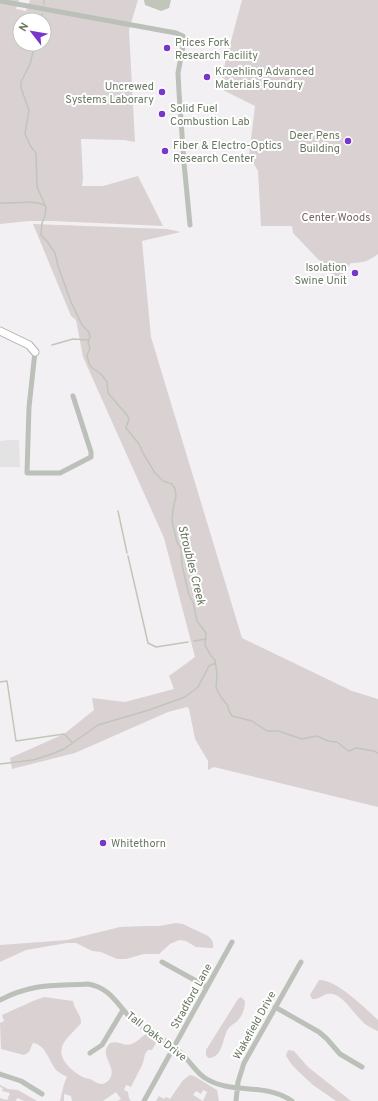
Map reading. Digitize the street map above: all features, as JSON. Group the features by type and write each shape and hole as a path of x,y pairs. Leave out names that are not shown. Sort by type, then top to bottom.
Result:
{"street":[{"path":"0,1 26,3 176,33 183,36 184,41 178,73 183,156 190,225"},
{"path":"0,331 29,345 35,352 29,407 27,473 60,473 91,457 91,451 73,396"},
{"name":"Stradford Lane","path":"144,1101 232,942"},
{"path":"162,962 208,987"},
{"name":"Wakefield Drive","path":"236,1101 237,1087 244,1063 301,962"},
{"name":"Tall Oaks Drive","path":"0,1000 24,989 38,986 95,985 105,990 135,1022 174,1047 205,1078 221,1085 271,1091 292,1101"},
{"path":"275,1007 319,1032 340,1054 362,1067"},
{"path":"90,1053 102,1045 123,1010"},
{"path":"0,1074 21,1082 42,1094"}],"shaded area":[{"path":"144,0 171,0 169,8 161,11 145,5"},
{"path":"19,440 20,467 0,467 0,441"}],"green space":[{"path":"0,0 19,0 16,9 26,11 30,0 138,0 129,30 135,142 124,140 81,139 82,186 103,186 138,176 163,226 29,221 0,224"},
{"name":"Center Woods","path":"242,0 378,0 378,254 366,261 351,263 338,280 293,233 292,226 261,226 258,171 249,156 255,106 221,89 223,71"},
{"path":"33,224 167,229 181,232 142,241 151,337 242,638 352,691 378,699 378,807 214,767 208,770 208,761 195,739 189,709 187,707 168,712 75,753 12,769 10,758 64,734 94,710 92,698 125,702 174,689 169,676 195,657 164,538 83,357 76,320 71,316"},
{"path":"176,923 183,924 211,938 213,948 196,947 186,941 179,940 170,944 159,954 144,954 126,959 117,959 101,952 92,951 76,943 67,943 26,950 0,962 0,945 67,940 120,927 159,926"},
{"path":"319,980 334,984 358,1002 378,1020 378,1031 365,1024 344,1001 336,995 327,994 312,999 310,995"},
{"path":"44,997 73,1001 81,1023 63,1044 61,1051 62,1056 74,1071 82,1077 99,1084 104,1084 109,1080 111,1075 112,1070 106,1052 110,1043 117,1042 129,1045 136,1042 146,1034 152,1037 156,1043 152,1050 148,1050 145,1054 143,1063 131,1087 126,1085 124,1090 128,1092 131,1101 117,1101 121,1099 116,1092 103,1101 72,1101 71,1096 64,1094 64,1101 60,1101 67,1077 56,1070 47,1054 41,1047 33,1043 29,1052 24,1055 1,1049 0,1023 4,1021 2,1015"},
{"path":"241,997 245,1001 244,1010 241,1016 228,1029 217,1055 208,1058 206,1055 206,1050 238,999"},
{"path":"289,1050 294,1051 308,1067 351,1101 336,1101 313,1085 292,1065 286,1056"},
{"path":"190,1075 217,1090 219,1101 203,1101 156,1101 159,1096 164,1099 166,1097 170,1099 183,1080","holes":["203,1090 207,1092 203,1101 193,1095 196,1091 201,1094"]},
{"path":"0,1085 8,1089 18,1090 37,1101 24,1101 17,1098 16,1101 0,1101 0,1098 7,1100 10,1093 2,1091 3,1088 0,1087"}],"waterway":[{"name":"Stroubles Creek","path":"33,52 30,64 21,82 21,88 29,110 25,134 31,147 36,153 37,187 46,207 41,235 55,253 71,302 82,325 89,332 90,337 88,343 90,348 87,356 91,367 101,374 107,382 108,393 127,415 129,419 126,428 139,444 155,473 163,481 172,484 175,489 176,496 172,521 177,542 181,548 182,565 197,621 206,633 205,645 215,660 217,674 216,688 228,706 232,716 252,721 267,731 278,731 302,739 317,736 328,741 337,742 349,751 356,748 378,753"},
{"path":"0,203 30,202 45,206"},
{"path":"52,345 73,339 89,340"},
{"path":"118,511 127,553"},
{"path":"128,556 148,643 156,647 188,642"},
{"path":"194,641 206,639"},
{"path":"0,764 33,760 49,755 64,749 98,725 149,710 185,697 198,687 209,666 215,663"},
{"path":"0,682 7,681 16,741 64,734 72,742"}],"place":[{"name":"Prices Fork Research Facility","path":"167,48"},
{"name":"Kroehling Advanced Materials Foundry","path":"207,77"},
{"name":"Uncrewed Systems Laborary","path":"162,92"},
{"name":"Solid Fuel Combustion Lab","path":"162,114"},
{"name":"Deer Pens Building","path":"348,141"},
{"name":"Fiber & Electro-Optics Research Center","path":"165,151"},
{"name":"Isolation Swine Unit","path":"355,273"},
{"name":"Whitethorn","path":"103,843"}]}
